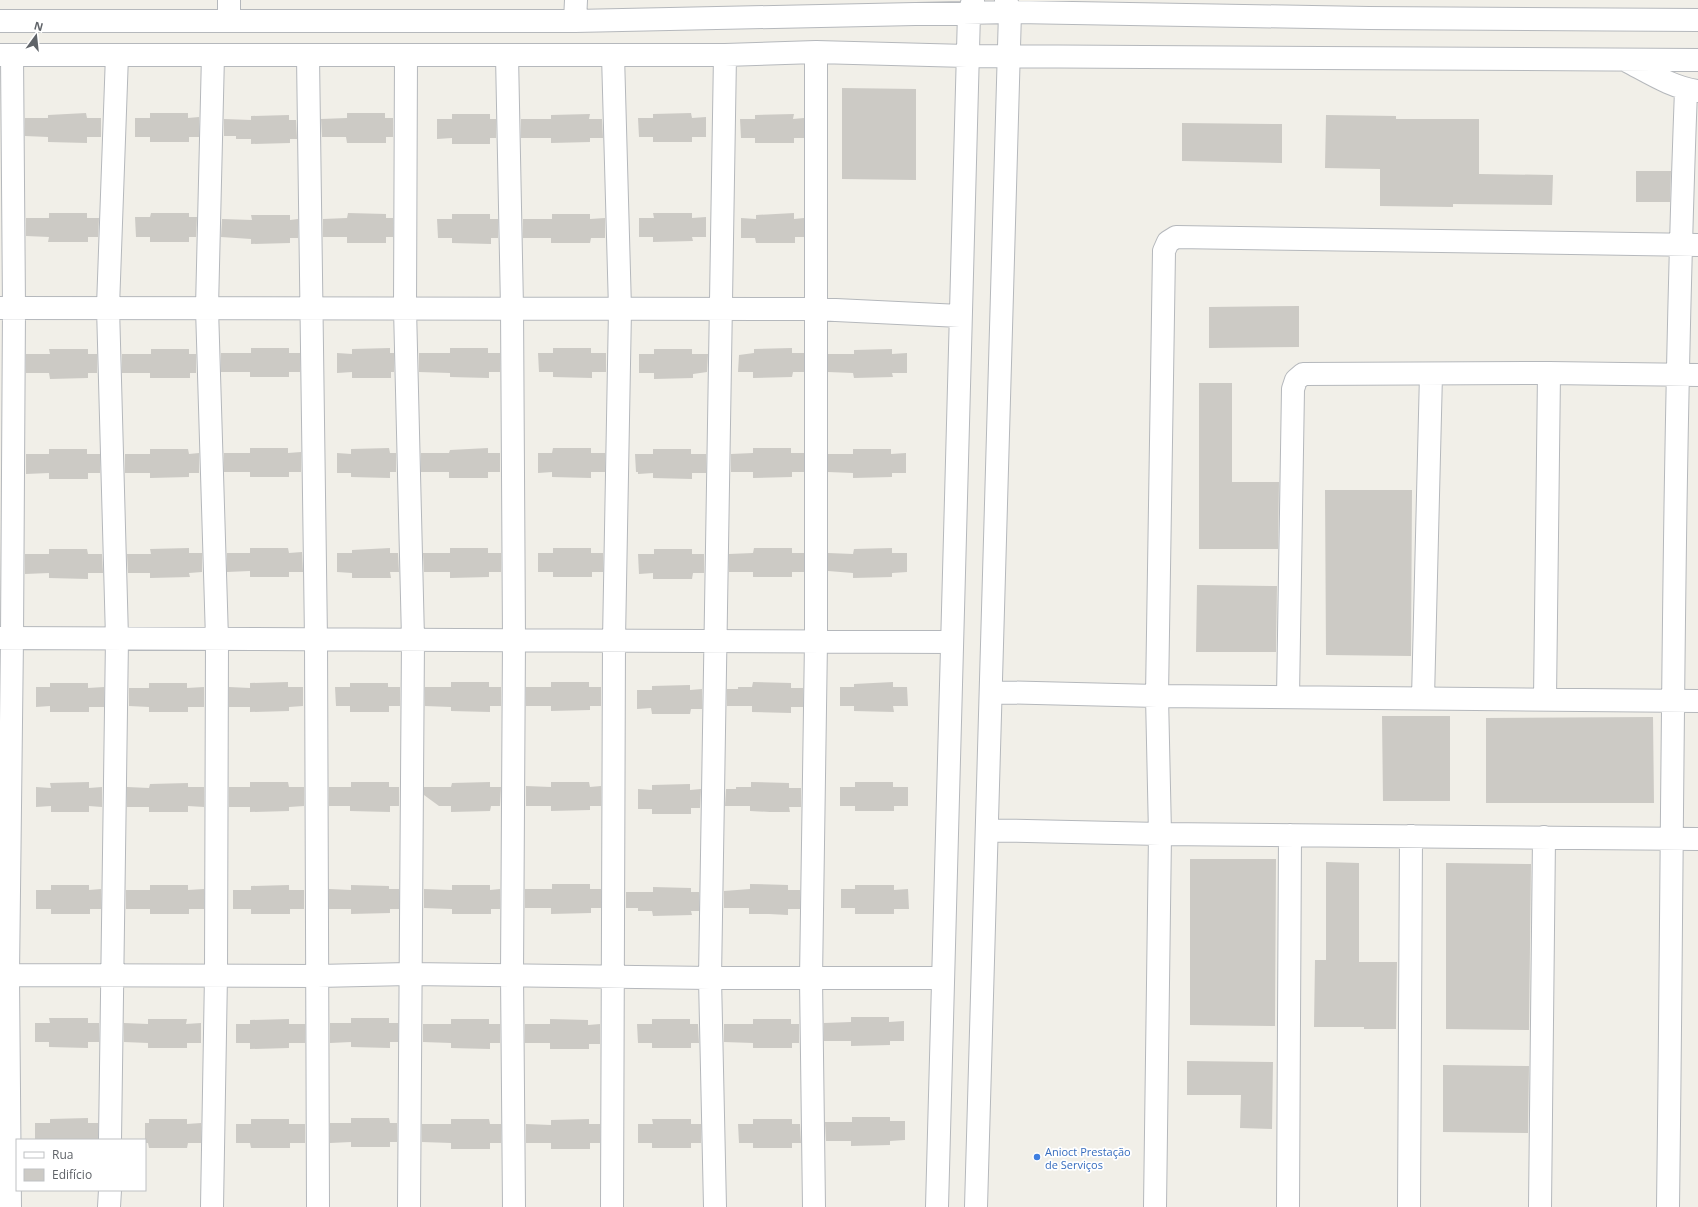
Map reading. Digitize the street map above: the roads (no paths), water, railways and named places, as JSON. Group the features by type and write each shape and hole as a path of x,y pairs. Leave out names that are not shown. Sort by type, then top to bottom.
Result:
{"street":[{"path":"229,0 229,21"},
{"path":"576,0 576,21"},
{"path":"0,21 576,21 971,6 1369,9 1698,20"},
{"path":"937,1207 967,56 971,6"},
{"path":"976,1207 1009,55 1008,6"},
{"path":"814,1207 811,979 816,641 816,52"},
{"path":"10,1207 4,975 7,308 6,55 725,55 816,52 967,56 1009,55 1698,60"},
{"path":"612,1207 614,640 620,309 613,54"},
{"path":"110,1139 117,638 108,308 117,55"},
{"path":"406,55 405,308 413,639 409,1207"},
{"path":"507,55 512,308 514,639 512,974 514,1207"},
{"path":"715,1207 710,978 725,55"},
{"path":"212,1207 216,975 217,639 207,308 213,56"},
{"path":"308,56 316,640 318,1207"},
{"path":"1624,60 1667,82 1692,90 1688,375 1672,701 1673,838 1668,1207"},
{"path":"1155,1207 1160,834 1158,696 1164,251 1168,242 1176,237 1689,245"},
{"path":"7,308 815,309 960,316"},
{"path":"1288,697 1293,389 1296,380 1303,374 1549,373 1688,375"},
{"path":"1545,699 1549,373"},
{"path":"1423,698 1431,374"},
{"path":"6,638 952,642"},
{"path":"991,692 1158,696 1698,701"},
{"path":"987,830 1160,834 1698,839"},
{"path":"1288,1207 1290,835"},
{"path":"1409,1207 1411,836"},
{"path":"1540,1207 1544,837"},
{"path":"4,975 112,974 318,976 512,974 612,977 811,979 943,978"},
{"path":"109,1207 110,1191"}],"place":[{"name":"Anioct Prestação de Serviços","path":"1037,1157"}]}
